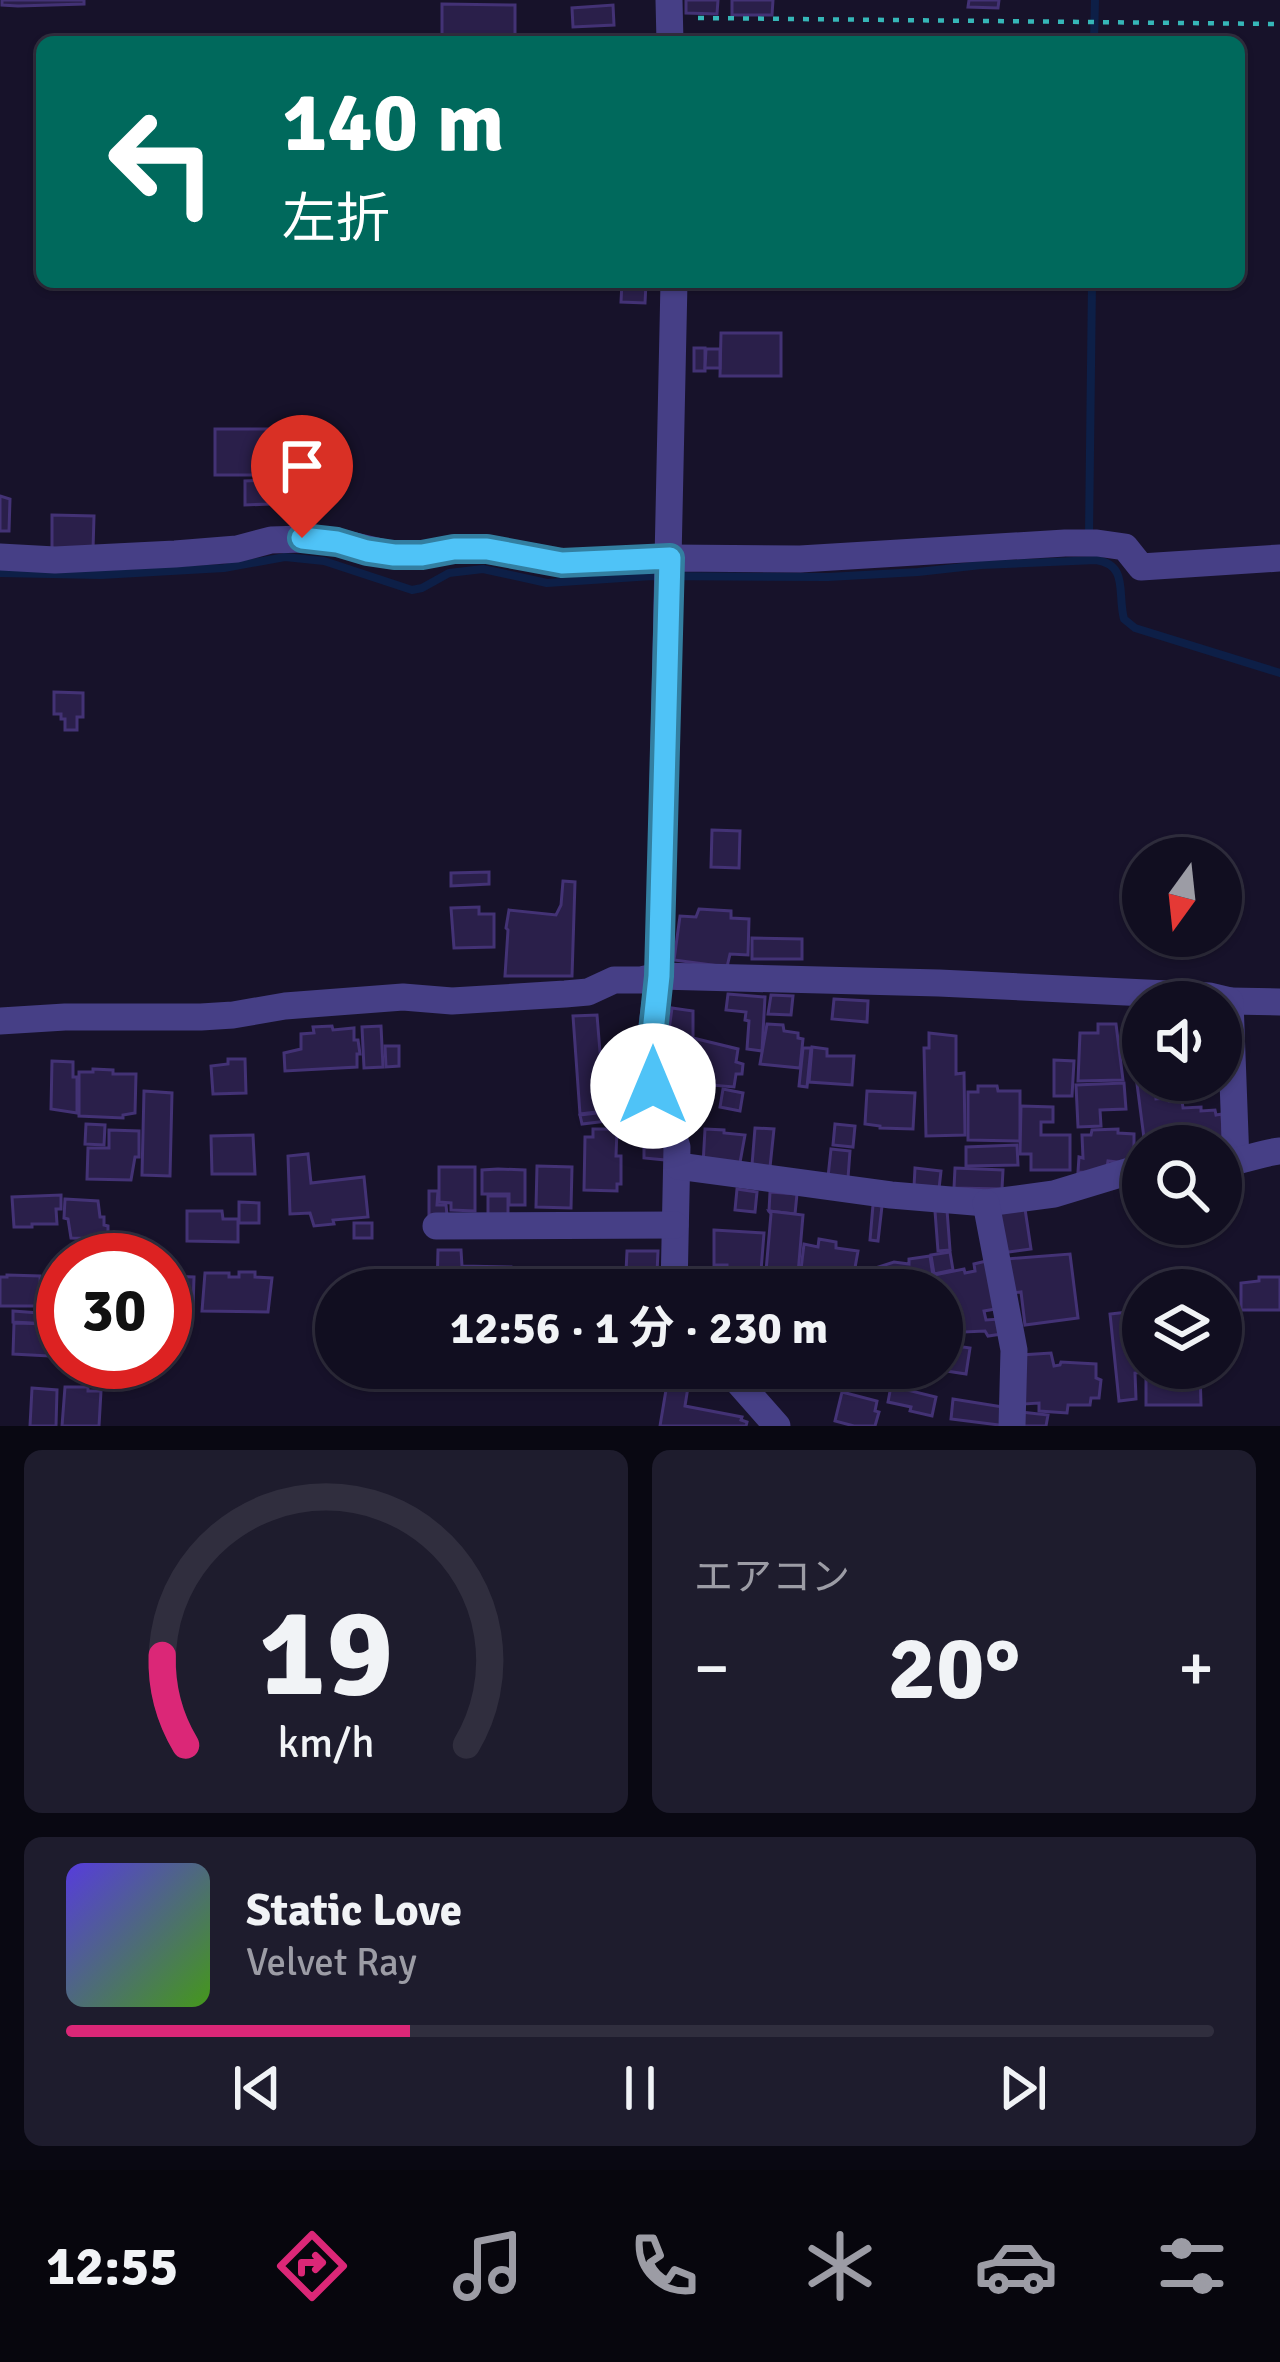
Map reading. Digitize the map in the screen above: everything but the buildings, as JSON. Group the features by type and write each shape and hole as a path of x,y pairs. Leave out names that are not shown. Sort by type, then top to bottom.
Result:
{"street":[{"path":"674,288 659,976 650,1060 653,1086 677,1147 674,1269"},
{"path":"0,557 55,560 175,554 302,538 394,555 487,549 562,563 800,559 1097,543 1125,548 1141,567 1280,558"},
{"path":"0,1021 233,1016 285,1006 403,997 452,1001 565,994 588,992 614,980 659,976 1122,992"},
{"path":"1242,1001 1280,1002"},
{"path":"1242,1158 1280,1151"},
{"path":"678,1166 986,1203 1054,1194 1122,1173"},
{"path":"986,1203 1014,1350 1012,1426"},
{"path":"436,1226 675,1225"},
{"path":"744,1389 776,1426"}],"path":[{"path":"670,20 1280,24"}],"waterway":[{"path":"1094,36 1095,0"},
{"path":"1089,535 1092,288"},
{"path":"0,573 101,575 224,568 285,557 324,561 412,590 449,573 483,569 547,583 652,576 828,577 1096,560 1118,574 1124,619 1135,628 1280,673"}],"route":[{"path":"302,538 394,555 487,549 562,563 670,558 659,976 650,1060 653,1086"}]}
